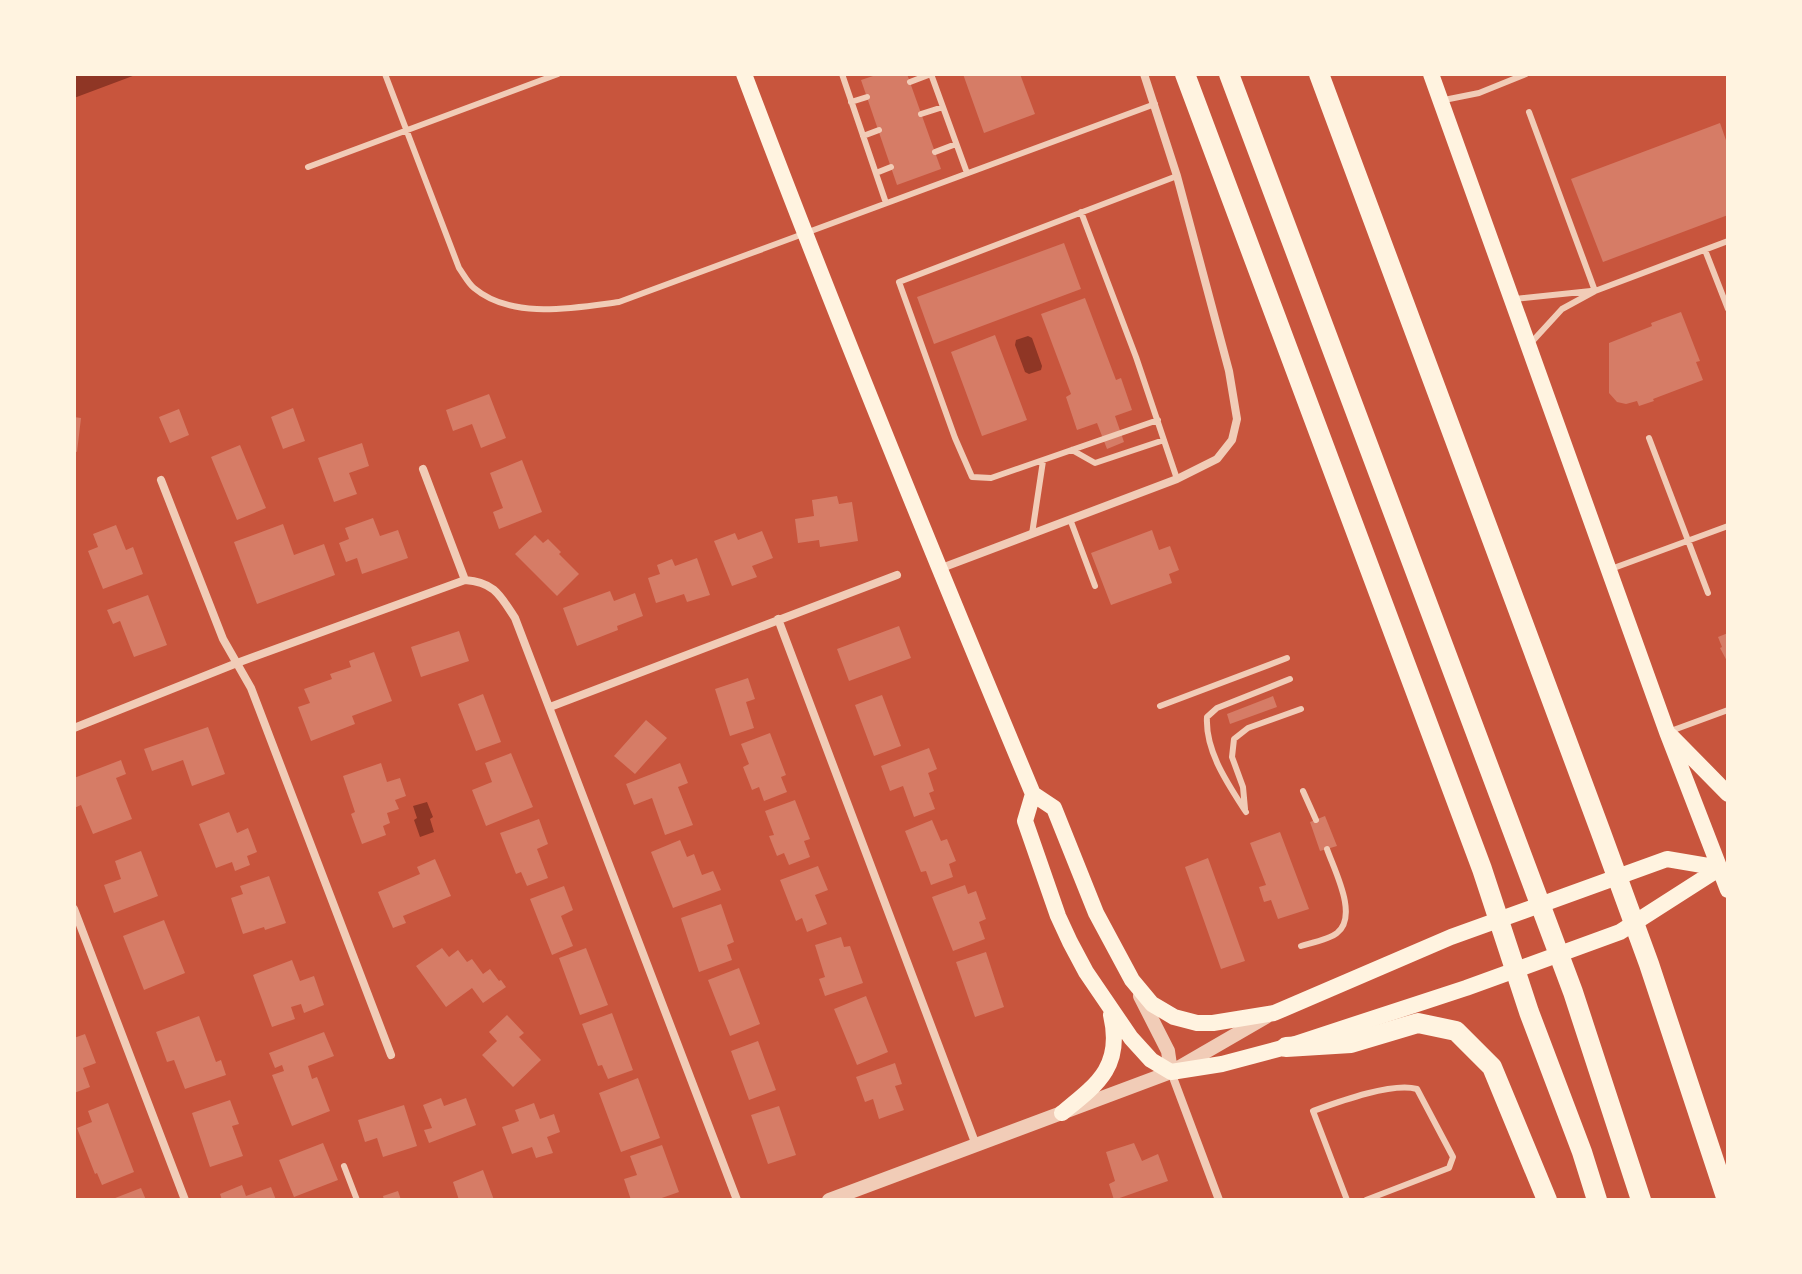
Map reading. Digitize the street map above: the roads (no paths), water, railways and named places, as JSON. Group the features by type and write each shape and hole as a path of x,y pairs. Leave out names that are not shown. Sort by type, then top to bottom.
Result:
{"highway":[{"path":"1185,74 1482,869 1529,1012 1597,1200"},
{"path":"1229,74 1573,992 1641,1200"},
{"path":"1319,74 1649,964 1727,1200"},
{"path":"1286,1047 1351,1043 1418,1023 1456,1031 1492,1067 1547,1200"}],"main road":[{"path":"744,74 804,234 1033,794 1054,808 1096,913 1132,980 1152,1004 1183,1021 1213,1023 1274,1013 1451,937 1667,859 1724,866"},
{"path":"1431,74 1667,732 1724,866 1728,890"},
{"path":"1667,732 1728,794"},
{"path":"1033,794 1025,821 1054,904 1077,957 1140,1049 1171,1072 1222,1064 1286,1047 1466,988 1620,932 1724,866"},
{"path":"1062,1113 1093,1087 1110,1066 1115,1042 1109,1006"}],"street":[{"path":"939,569 1177,479 1217,459 1232,440 1237,419 1229,371 1177,176 1144,74"},
{"path":"423,469 465,580"},
{"path":"161,480 223,639 251,688 391,1055"},
{"path":"550,707 897,575"},
{"path":"74,728 237,663 465,580 480,581 493,587 515,618 737,1200"},
{"path":"778,619 976,1145"},
{"path":"74,909 185,1200"},
{"path":"1132,980 1163,1039 1171,1072 1219,1200"},
{"path":"829,1200 868,1193 976,1145 1171,1072 1274,1013"}],"lane":[{"path":"385,74 459,268 471,286 491,300 520,308 585,307 619,302 1155,104"},
{"path":"308,167 558,74"},
{"path":"842,74 886,203"},
{"path":"910,82 931,74 967,173"},
{"path":"1441,101 1479,93 1526,74"},
{"path":"851,102 867,97"},
{"path":"921,114 943,107"},
{"path":"1529,112 1595,291"},
{"path":"863,136 879,130"},
{"path":"935,152 956,144"},
{"path":"876,173 891,167"},
{"path":"1158,420 991,478 972,477 899,282 1177,176"},
{"path":"1081,212 1136,357 1177,479"},
{"path":"1529,346 1562,309 1595,291 1728,241"},
{"path":"1705,250 1728,309"},
{"path":"1512,299 1595,291"},
{"path":"1649,438 1708,593"},
{"path":"1072,450 1095,463 1164,440"},
{"path":"1032,534 1043,461"},
{"path":"1070,519 1095,586"},
{"path":"1609,570 1728,526"},
{"path":"1160,706 1287,658"},
{"path":"1290,679 1217,708 1207,717 1206,731 1223,775 1246,812 1243,787 1232,757 1234,739 1248,728 1301,709"},
{"path":"1667,732 1727,712"},
{"path":"1303,791 1316,820"},
{"path":"1301,946 1337,933 1345,922 1347,906 1327,849"},
{"path":"1347,1200 1313,1111 1353,1097 1408,1086 1417,1089 1453,1157 1452,1163 1449,1168 1366,1200"},
{"path":"344,1166 357,1200"}]}
